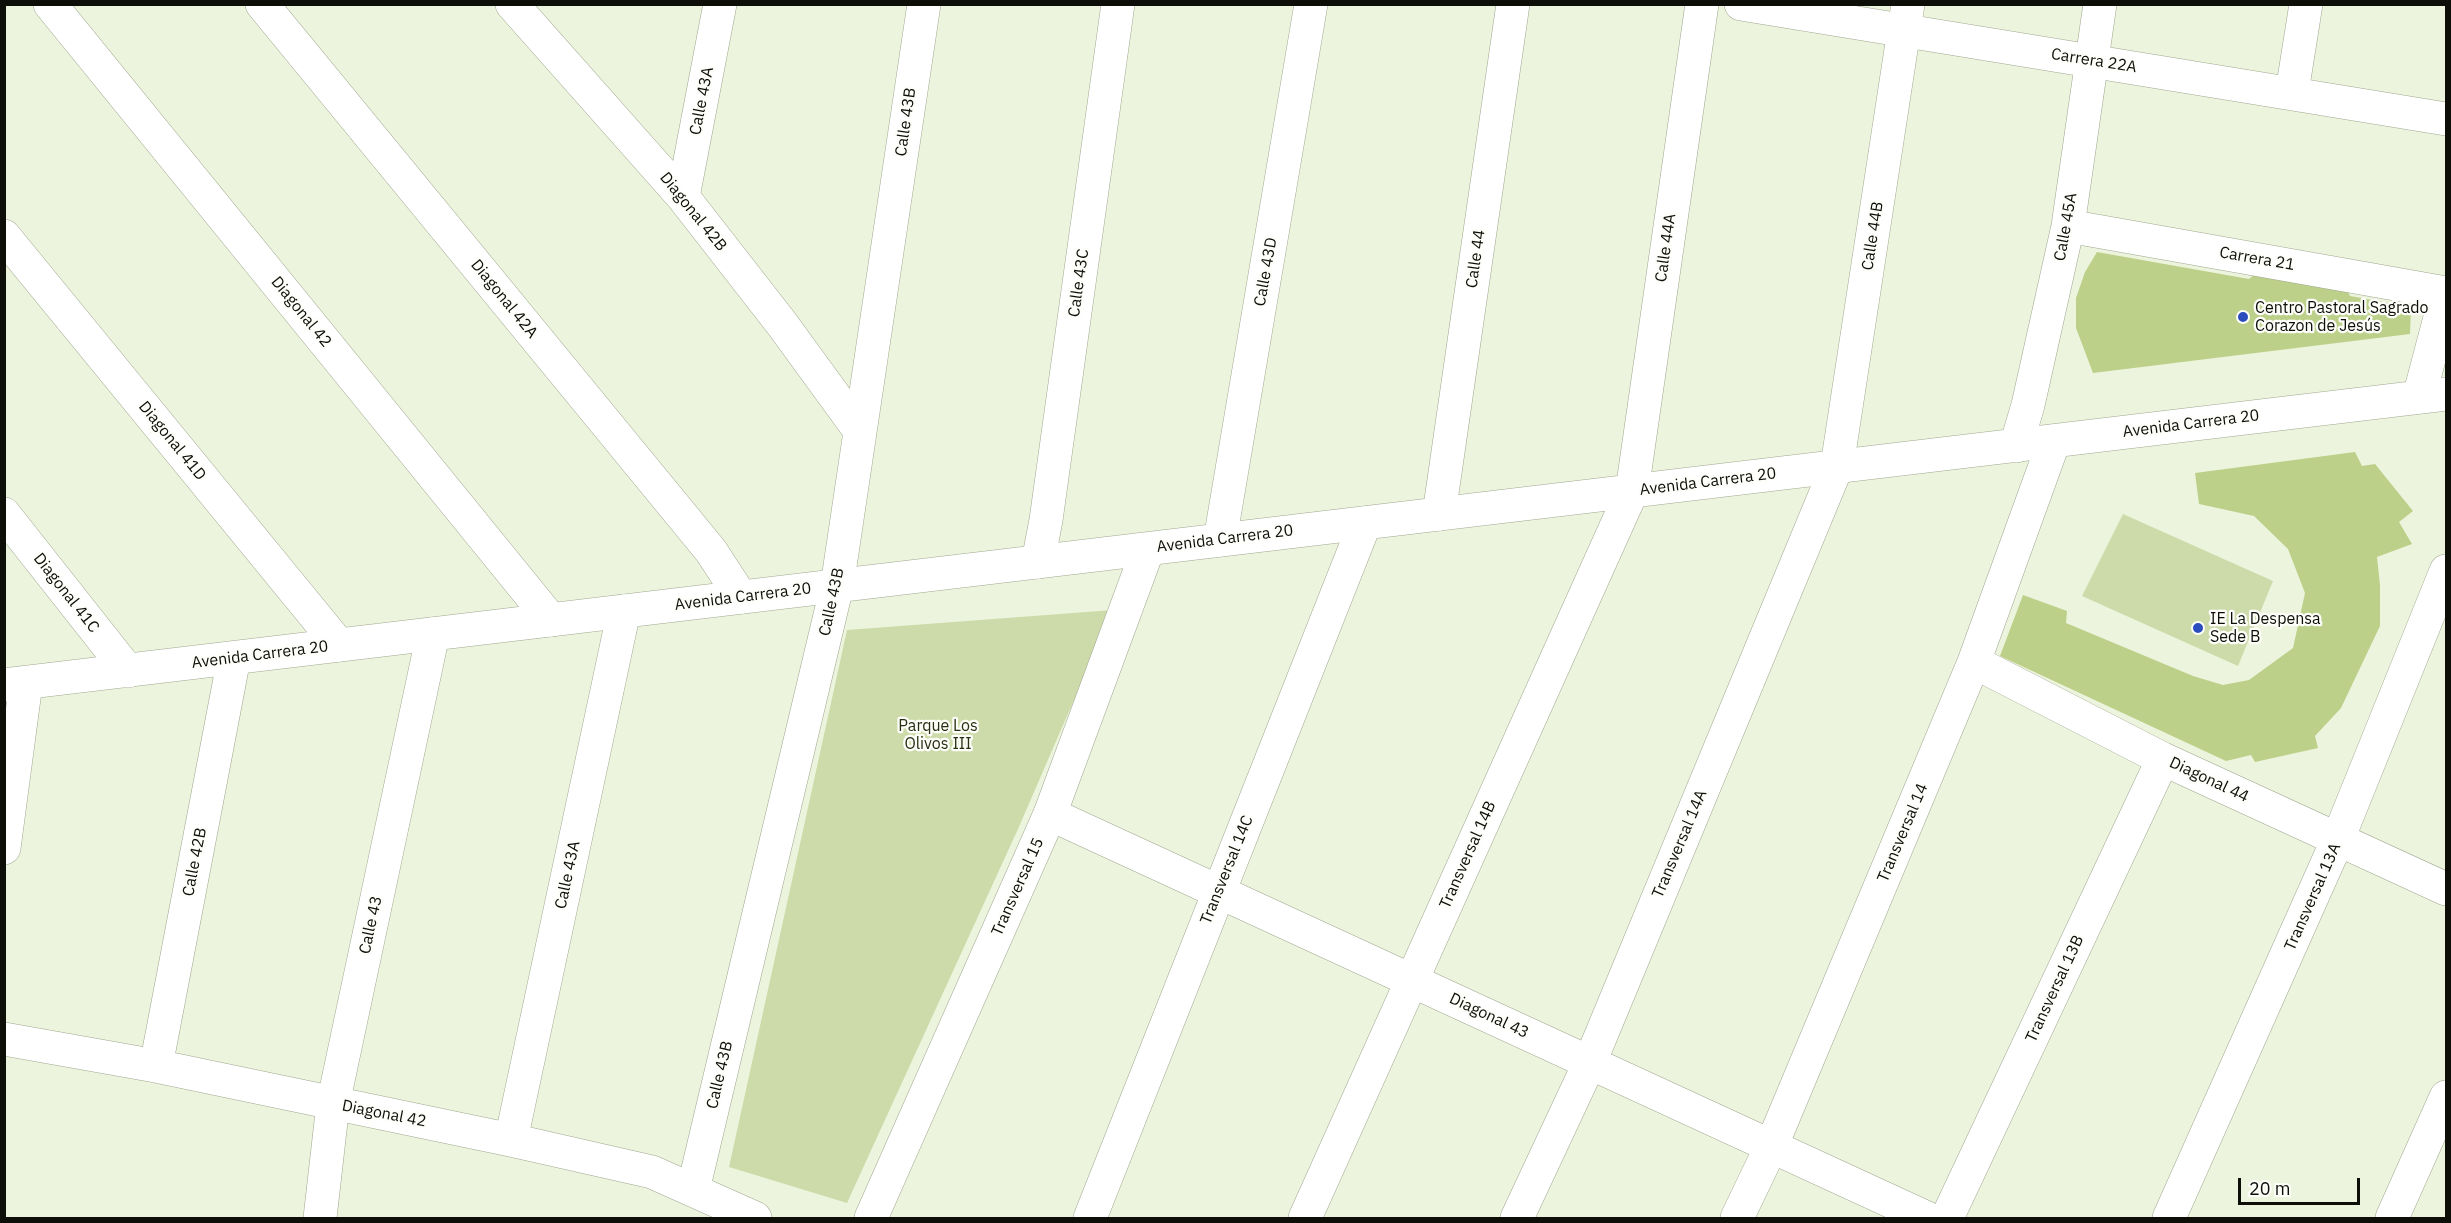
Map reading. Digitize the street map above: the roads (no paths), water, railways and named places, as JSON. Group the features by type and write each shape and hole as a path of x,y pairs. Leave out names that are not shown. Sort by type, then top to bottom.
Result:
{"street":[{"name":"Diagonal 42","path":"50,4 551,620"},
{"name":"Diagonal 42A","path":"262,4 711,551 741,597"},
{"name":"Calle 43A","path":"683,197 720,4"},
{"name":"Calle 43B","path":"693,1190 837,586 924,4"},
{"name":"Calle 43C","path":"1038,562 1046,520 1118,4"},
{"name":"Calle 43D","path":"1220,540 1311,4"},
{"name":"Calle 44","path":"1439,514 1513,4"},
{"name":"Calle 44A","path":"1632,491 1702,4"},
{"name":"Carrera 22A","path":"1741,4 1906,17 2092,61 2446,119"},
{"name":"Calle 45A","path":"2016,446 2028,405 2068,225 2100,4"},
{"path":"2292,92 2306,4"},
{"name":"Diagonal 42B","path":"518,8 683,197 782,324 860,431"},
{"name":"Calle 44B","path":"1837,466 1906,17"},
{"name":"Carrera 21","path":"2068,225 2446,294"},
{"name":"Diagonal 41D","path":"4,236 339,645"},
{"path":"2433,395 2446,294"},
{"name":"Avenida Carrera 20","path":"15,684 2433,395"},
{"name":"Transversal 14","path":"1737,1218 1771,1147 1974,662 2054,441"},
{"name":"Transversal 14A","path":"1517,1218 1590,1062 1837,466"},
{"name":"Transversal 14B","path":"1305,1218 1632,491"},
{"name":"Diagonal 41C","path":"4,514 128,671"},
{"name":"Transversal 14C","path":"1090,1218 1365,523"},
{"name":"Transversal 15","path":"871,1218 1050,814 1148,549"},
{"name":"Transversal 13A","path":"2169,1218 2338,839 2446,571"},
{"name":"Calle 43A","path":"511,1140 624,611"},
{"name":"Calle 43","path":"320,1218 333,1104 433,634"},
{"name":"Calle 42B","path":"156,1066 234,658"},
{"name":"Diagonal 44","path":"1974,662 2163,759 2446,889"},
{"path":"4,848 15,684"},
{"name":"Transversal 13B","path":"1947,1218 2163,759"},
{"name":"Diagonal 43","path":"1050,814 1927,1218"},
{"name":"Diagonal 42","path":"4,1040 156,1066 511,1140 652,1172 755,1218"},
{"path":"2392,1218 2446,1098"}],"place":[{"name":"Centro Pastoral Sagrado Corazon de Jesús","path":"2243,317"},
{"name":"IE La Despensa Sede B","path":"2198,628"}],"park label":[{"name":"Parque Los Olivos III","path":"938,735"}]}
